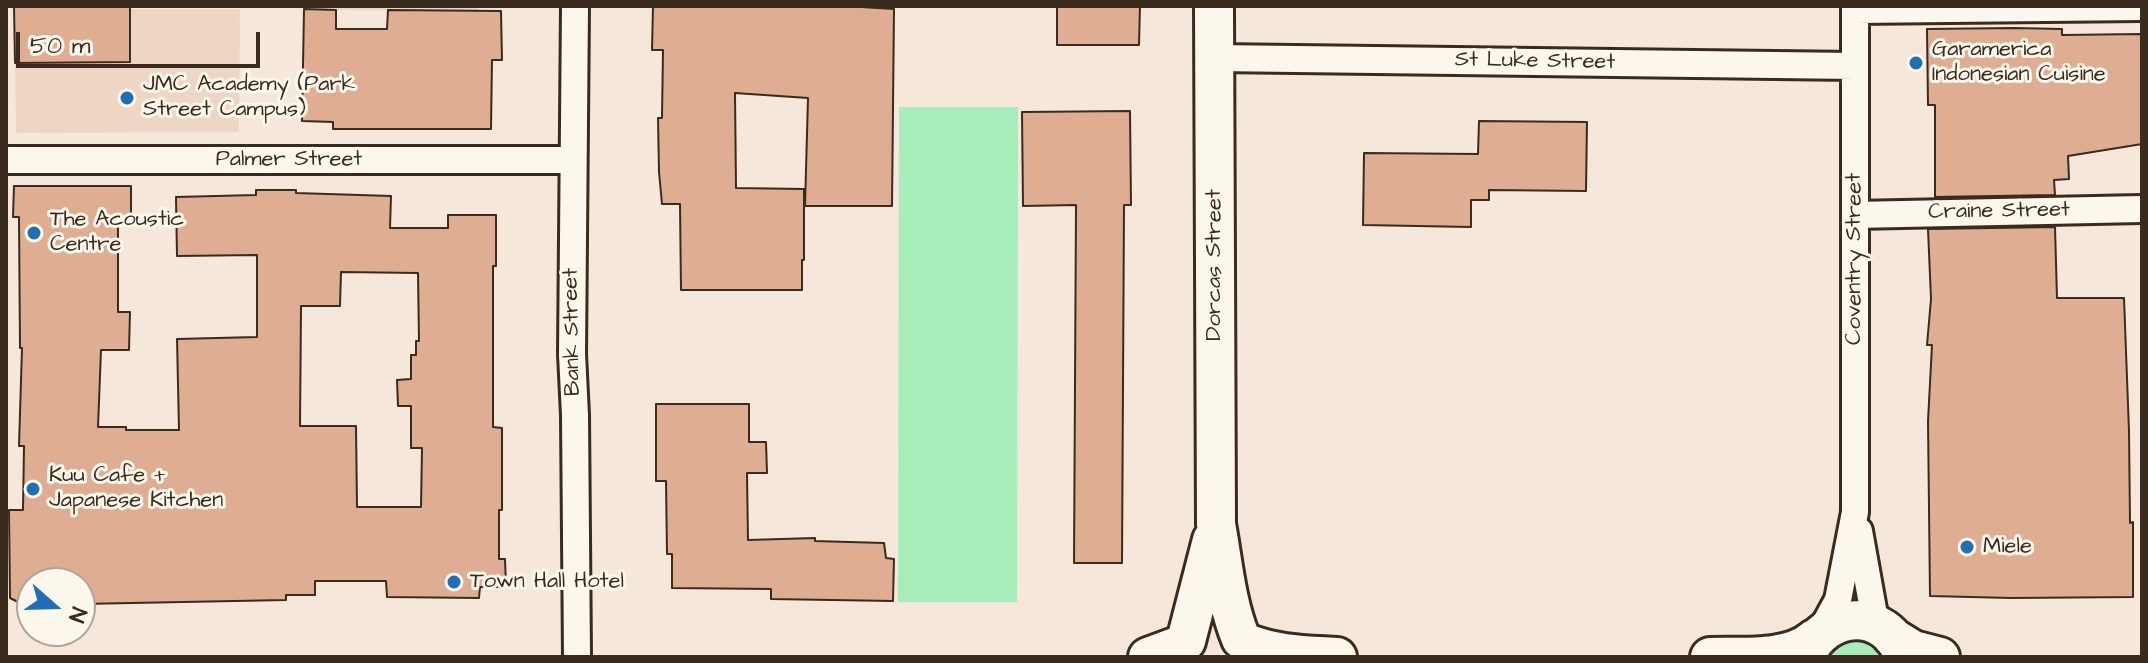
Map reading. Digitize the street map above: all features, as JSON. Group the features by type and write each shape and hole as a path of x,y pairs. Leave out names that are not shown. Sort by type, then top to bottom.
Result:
{"street":[{"name":"Bank Street","path":"575,6 572,354 577,657"},
{"name":"Dorcas Street","path":"1214,6 1216,524 1234,622 1248,646"},
{"path":"1855,8 2142,7"},
{"name":"Coventry Street","path":"1855,8 1855,512 1874,615 1894,641"},
{"name":"St Luke Street","path":"1215,58 1855,66"},
{"name":"Palmer Street","path":"6,160 573,160"},
{"name":"Craine Street","path":"1855,215 2142,209"},
{"name":"Coventry Street","path":"1813,643 1840,593 1855,512"},
{"name":"Dorcas Street","path":"1173,650 1194,616 1216,524"},
{"path":"1710,657 1779,654 1813,643 1835,624 1852,620 1869,622 1894,641 1940,657"},
{"path":"1173,650 1203,632 1213,630 1233,634 1248,646 1264,650 1337,657"}],"shaded area":[{"path":"303,6 478,6 478,11 303,10"},
{"name":"JMC Academy (Park Street Campus)","path":"130,9 240,9 239,132 16,133 15,63 130,62"}],"green space":[{"path":"899,107 1018,107 1017,602 898,602"},
{"path":"1858,640 1872,646 1882,657 1827,657 1840,644"}],"building":[{"path":"14,6 130,6 130,62 15,63"},
{"path":"653,6 894,9 892,206 805,206 808,98 735,93 736,188 804,189 802,290 681,290 680,204 662,204 658,118 662,118 663,50 652,50"},
{"path":"1057,6 1140,6 1139,45 1057,45"},
{"path":"304,9 336,10 336,29 387,29 388,10 501,11 502,60 492,60 491,129 333,129 333,122 302,121"},
{"path":"1927,29 2062,29 2062,35 2142,34 2142,144 2068,156 2069,179 2054,180 2055,195 1935,197 1935,105 1928,105"},
{"path":"1130,111 1131,205 1124,205 1122,563 1074,563 1076,205 1023,206 1022,112"},
{"path":"1479,121 1587,122 1586,191 1489,190 1489,200 1471,200 1471,227 1363,225 1364,153 1478,154"},
{"path":"14,186 131,186 131,217 118,217 118,312 130,312 129,350 101,350 98,427 179,430 177,339 257,337 257,255 177,256 176,197 256,195 256,190 391,196 390,228 448,228 448,215 496,215 493,427 502,428 499,559 505,559 506,587 480,587 479,598 387,597 386,581 315,581 315,595 286,595 286,600 96,604 96,567 16,567 16,601 10,598 9,510 23,510 24,446 19,446 22,348 19,217 13,217","holes":["341,272 418,273 419,341 416,341 416,355 411,355 411,379 397,380 398,406 411,406 411,448 422,448 421,507 357,507 356,426 300,426 301,306 340,306"]},
{"path":"2055,227 2057,298 2124,298 2133,597 1930,596 1928,421 1932,345 1927,345 1931,299 1928,229"},
{"path":"656,404 749,404 749,442 766,442 767,473 747,473 748,540 815,538 815,541 884,543 886,558 894,559 893,601 771,599 771,589 672,588 672,554 667,554 666,481 656,481"}],"place":[{"name":"Garamerica Indonesian Cuisine","path":"1916,63"},
{"name":"JMC Academy (Park Street Campus)","path":"127,98"},
{"name":"The Acoustic Centre","path":"34,233"},
{"name":"Kuu Cafe + Japanese Kitchen","path":"33,489"},
{"name":"Miele","path":"1967,547"},
{"name":"Town Hall Hotel","path":"454,582"}]}
